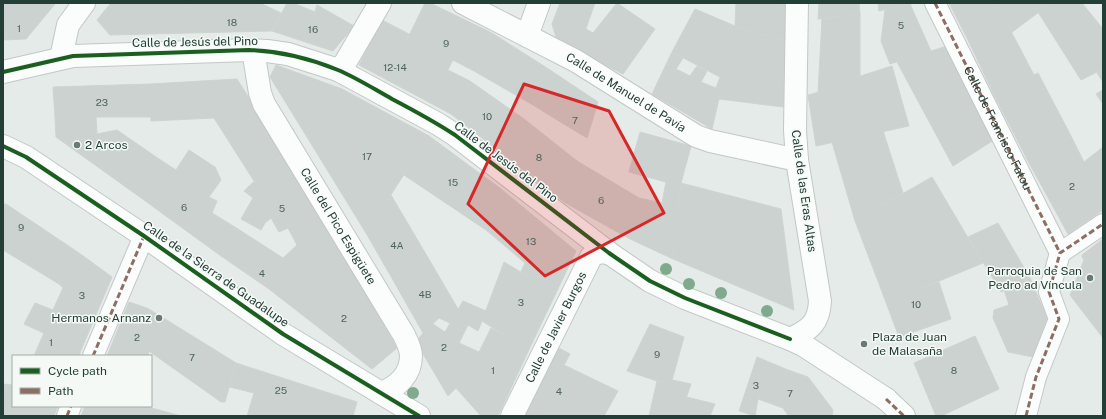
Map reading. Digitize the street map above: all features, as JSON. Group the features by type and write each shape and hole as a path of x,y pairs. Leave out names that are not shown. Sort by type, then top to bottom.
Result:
{"street":[{"path":"61,58 68,25 84,3"},
{"path":"338,70 345,63 380,3"},
{"name":"Calle de Manuel de Pavía","path":"464,3 576,61 696,136 710,141 797,160"},
{"path":"527,36 540,3"},
{"name":"Calle de las Eras Altas","path":"790,339 813,325 820,312 820,301 797,160 795,108 797,3"},
{"name":"Calle de Francisco Fatou","path":"935,3 1060,253"},
{"name":"Calle de Jesús del Pino","path":"3,72 73,56 249,50 288,54 338,70 431,120 455,135 610,253 650,281 678,294 790,339"},
{"name":"Calle del Pico Espigüete","path":"249,50 254,56 260,93 264,104 404,335 408,345 411,356 408,372 401,381 390,390 381,393"},
{"name":"Calle de la Sierra de Guadalupe","path":"3,146 26,157 144,236 283,334 419,416"},
{"path":"1026,416 1036,377 1059,319 1048,292 1060,253 1103,224"},
{"path":"92,355 144,236"},
{"name":"Calle de Javier Burgos","path":"512,416 591,257 596,253 610,253"},
{"path":"790,339 804,345 886,399 904,416"}],"highlighted area":[{"path":"524,84 609,111 664,213 545,276 468,204"}],"building":[{"path":"3,3 55,4 26,39 3,40"},
{"path":"111,3 186,3 187,33 110,35 97,20"},
{"path":"186,3 260,3 281,13 272,31 187,33"},
{"path":"287,3 293,3 315,12 317,5 354,26 333,51 272,31"},
{"path":"425,3 430,3 492,33 474,71 453,60 444,77 401,52"},
{"path":"560,3 595,3 578,51 556,37 552,24"},
{"path":"617,3 655,29 623,74 578,51 586,29 593,33"},
{"path":"736,3 779,3 786,5 785,41 735,26"},
{"path":"819,3 859,3 860,14 818,19"},
{"path":"878,3 916,3 879,11"},
{"path":"949,3 996,3 1005,20 967,38"},
{"path":"996,3 1051,3 1011,33"},
{"path":"1051,3 1082,3 1103,29 1103,69 1081,80 1038,12"},
{"path":"910,4 931,51 890,64 881,41 885,10"},
{"path":"695,9 735,26 785,41 783,107 719,99 721,90 716,88 720,77 672,52"},
{"path":"860,14 860,76 835,84 836,88 818,93 822,19"},
{"path":"382,20 409,34 401,52 444,77 448,70 470,81 451,114 359,65"},
{"path":"1005,20 1034,75 994,95 967,38"},
{"path":"492,33 547,68 528,102 474,71"},
{"path":"947,46 997,138 953,166 897,62"},
{"path":"672,52 683,58 676,69 690,76 697,66 707,71 701,82 721,90 712,129 652,94"},
{"path":"276,65 342,89 429,136 366,233 270,77"},
{"path":"892,66 909,126 816,146 808,95 836,88 835,84"},
{"path":"547,68 598,102 587,138 528,102"},
{"path":"1103,69 1103,82 1097,73"},
{"path":"1038,73 1071,136 1028,161 994,95"},
{"path":"237,79 284,153 254,181 214,118 151,121 150,84"},
{"path":"470,81 524,119 500,152 451,114"},
{"path":"150,84 151,117 55,117 53,87"},
{"path":"1103,90 1103,104 1096,94"},
{"path":"96,116 97,134 117,130 159,159 137,195 56,137 55,117"},
{"path":"524,119 577,161 564,202 500,152"},
{"path":"883,131 903,193 855,221 832,142"},
{"path":"640,132 691,146 681,183 673,259 628,238 639,198 662,203 666,182 629,172"},
{"path":"429,136 501,189 486,230 404,175"},
{"path":"1071,136 1084,162 1103,147 1103,210 1068,234 1028,161"},
{"path":"189,150 215,167 221,180 209,197 217,201 212,213 238,229 221,256 137,195 159,159 176,170"},
{"path":"284,153 332,233 316,254 306,255 297,245 288,228 279,232 271,218 265,223 261,230 241,219 253,198 244,191"},
{"path":"577,161 639,198 628,238 564,202"},
{"path":"932,177 983,263 922,288 917,274 881,289 855,221"},
{"path":"681,183 781,209 794,310 673,259"},
{"path":"501,189 576,251 556,293 521,272 525,263 486,230"},
{"path":"391,195 427,256 393,280 366,233"},
{"path":"3,204 6,204 79,253 59,284 3,250"},
{"path":"998,223 1030,278 1001,292 968,237"},
{"path":"238,229 283,258 269,289 221,256"},
{"path":"332,233 397,348 372,369 269,289 283,258 297,245 306,255 316,254"},
{"name":"Parroquia de San Pedro ad Víncula","path":"1103,239 1103,338 1070,295 1084,260 1082,255"},
{"path":"79,253 112,277 81,350 24,324 35,303 53,310 63,288 59,284"},
{"path":"427,256 458,309 450,323 439,318 423,333 393,280"},
{"path":"504,262 556,293 534,339 514,327 509,338 482,321"},
{"path":"917,274 922,288 939,282 951,319 899,337 881,289"},
{"path":"1030,278 1047,318 1033,357 1008,352 993,318 994,310 1009,305 1004,290"},
{"path":"463,301 486,311 478,331 468,325 459,343 479,352 456,388 448,396 416,342 433,324 445,332"},
{"path":"129,302 147,308 170,322 149,351 148,355 107,355"},
{"path":"170,322 236,363 225,402 221,402 149,351"},
{"path":"650,324 684,337 671,384 627,371"},
{"path":"514,327 534,339 498,416 481,416 456,388 479,352 491,328 509,338"},
{"path":"44,333 81,350 79,355 34,355"},
{"path":"975,336 999,389 941,416 936,416 914,363"},
{"path":"557,347 570,354 564,365 591,378 571,416 554,416 528,405"},
{"path":"757,357 788,370 781,387 766,382 758,399 755,416 739,411"},
{"path":"236,363 357,402 353,416 247,416 254,393 230,387"},
{"path":"788,370 808,377 833,410 832,416 788,415 783,408 758,399 766,382 781,387"},
{"path":"591,378 618,391 604,416 571,416"},
{"path":"672,380 691,384 680,416 649,416 657,381 671,384"},
{"path":"3,384 12,385 12,407 31,407 30,416 3,416"},
{"path":"686,397 715,404 710,416 680,416"},
{"path":"528,405 554,416 523,416"},
{"path":"31,407 58,407 54,416 30,416"},
{"path":"85,407 147,407 159,410 158,416 81,416"},
{"path":"159,410 181,416 158,416"}],"marked path":[{"path":"935,3 1060,253"},
{"path":"1026,416 1036,377 1059,319 1049,292 1060,253 1103,224"},
{"path":"93,355 144,236"},
{"path":"886,399 904,416"},
{"path":"67,416 71,407"}],"cycle path":[{"path":"3,72 73,56 249,50 283,54 316,62 359,80 455,135 609,253 650,281 685,298 790,339"},
{"path":"3,146 26,157 144,236 283,334 419,416"}],"place":[{"name":"2 Arcos","path":"77,145"},
{"name":"Parroquia de San Pedro ad Víncula","path":"1090,278"},
{"name":"Hermanos Arnanz","path":"159,318"},
{"name":"Plaza de Juan de Malasaña","path":"864,344"}]}
